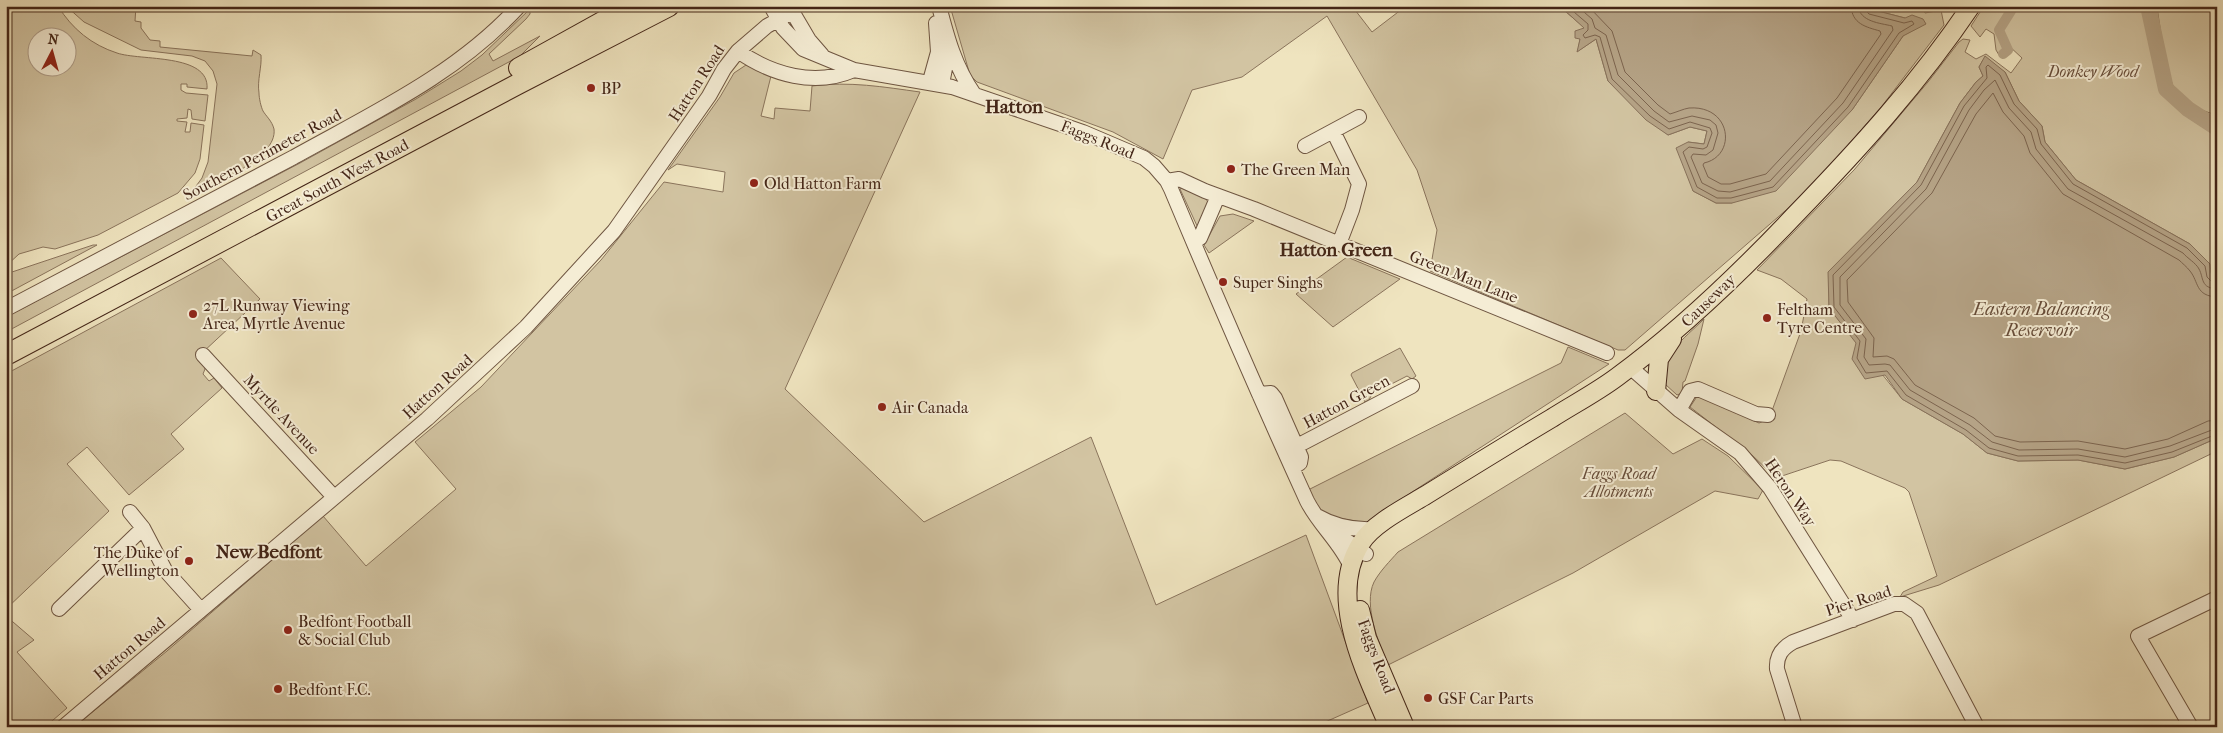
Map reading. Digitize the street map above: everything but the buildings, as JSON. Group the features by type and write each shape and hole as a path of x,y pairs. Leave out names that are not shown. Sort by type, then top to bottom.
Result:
{"highway":[{"name":"Great South West Road","path":"6,340 515,70 631,6"},
{"name":"Great South West Road","path":"6,355 669,6"}],"main road":[{"name":"Causeway","path":"1351,567 1373,538 1379,526 1612,381 1681,326 1770,241 1850,158 1908,92 1971,6"},
{"path":"1656,391 1659,359 1681,326"},
{"name":"Faggs Road","path":"1362,551 1360,597 1364,628 1405,727"},
{"name":"Faggs Road","path":"1351,567 1348,596 1354,637 1389,727"}],"street":[{"name":"Southern Perimeter Road","path":"6,309 391,104 460,59 497,28 519,6"},
{"name":"Faggs Road","path":"771,6 792,39 803,49 826,59 854,70 936,83 974,94 1131,151 1154,166 1167,180 1259,394 1317,519 1351,567"},
{"path":"932,6 938,32 936,83"},
{"path":"939,6 949,47 964,79 974,94"},
{"name":"Faggs Road","path":"790,9 809,40 826,59"},
{"name":"Hatton Road","path":"63,727 427,419 483,369 591,258 614,231 686,131 738,51 790,9"},
{"path":"936,83 949,47"},
{"path":"738,51 757,62 794,77 829,77 854,70"},
{"path":"1305,146 1359,117"},
{"path":"1333,131 1358,184 1352,210 1339,244"},
{"name":"Green Man Lane","path":"1167,180 1179,179 1607,353"},
{"path":"1194,242 1200,238 1218,196"},
{"name":"Myrtle Avenue","path":"203,355 334,497"},
{"name":"Heron Way","path":"1630,367 1679,410 1724,441 1755,468 1770,488 1853,620"},
{"name":"Hatton Green","path":"1297,446 1412,386"},
{"path":"1679,410 1690,391 1698,389 1756,414 1768,415"},
{"path":"1259,394 1271,393 1275,398 1297,446 1301,460 1292,468"},
{"path":"130,512 143,528 165,570 201,610"},
{"path":"1317,519 1334,524 1379,526"},
{"path":"1317,519 1362,551"},
{"path":"59,609 143,528"},
{"path":"2190,727 2138,636 2217,598"},
{"name":"Pier Road","path":"1795,727 1777,669 1778,657 1787,645 1894,604 1904,604 1917,613 1977,727"}],"green space":[{"path":"6,6 58,6 75,28 28,28 28,78 78,78 78,31 91,41 108,50 128,55 172,60 197,69 205,77 207,89 187,87 187,84 181,84 181,90 186,93 208,95 205,121 192,119 191,110 188,109 187,118 177,119 177,121 187,122 185,132 190,132 191,123 204,125 200,159 195,173 178,193 98,235 55,249 43,247 19,254 6,266"},
{"path":"66,6 136,6 135,21 141,22 141,28 150,40 160,41 160,47 252,56 253,50 261,55 260,100 263,111 274,129 272,140 265,151 241,170 188,197 202,178 208,162 217,84 213,71 205,61 192,56 141,50 84,22"},
{"path":"950,6 1352,6 1372,32 1406,6 1543,6 1552,9 1560,7 1585,28 1580,39 1578,51 1596,39 1608,81 1668,135 1690,127 1707,131 1704,144 1688,142 1693,191 1716,203 1732,203 1852,110 1903,36 1905,18 1870,9 1868,6 1922,6 1925,13 1941,10 1944,25 1882,106 1808,191 1625,350 1618,350 1430,271 1437,230 1417,170 1327,16 1242,77 1192,90 1163,159 1113,132 977,82 970,75"},
{"path":"1984,6 2012,6 1997,30 2006,49 1999,55 1996,50 1994,34 1986,29 1980,37 1971,26"},
{"name":"Donkey Wood","path":"2017,6 2145,6 2156,62 2164,89 2171,101 2181,112 2217,136 2217,280 2190,244 2076,180 2045,142 2042,126 2019,101 2005,72 1983,60 1979,67 1983,76 1960,103 1917,182 1829,272 1829,308 1902,399 1963,434 1987,453 2018,461 2078,460 2125,469 2174,457 2217,438 2217,451 1939,585 1900,597 1903,592 1937,576 1909,492 1905,488 1841,461 1830,460 1776,478 1752,455 1690,407 1698,395 1759,423 1769,419 1801,331 1807,299 1781,279 1757,270 1854,170 1959,42 1963,39 1970,40 1965,52 1976,59 1986,54 2011,73 2022,58 2008,45 2002,30"},
{"path":"2157,6 2217,6 2217,115 2194,106 2175,89 2166,63"},
{"path":"530,9 530,14 526,19 489,54 493,61 540,36 520,56 6,332 6,317 300,163 416,99 461,71 482,55"},
{"path":"746,65 771,76 761,116 774,119 775,108 810,111 812,86 853,84 920,92 785,389 924,522 1091,437 1156,605 1306,535 1368,703 1314,727 74,727 167,651 323,516 366,566 456,489 415,442 481,387 601,260 664,182 723,192 725,172 677,164 668,170 720,97 734,73"},
{"path":"1184,187 1208,202 1198,228 1180,189"},
{"path":"1233,214 1254,221 1209,253 1204,245 1220,216"},
{"path":"97,245 6,294 6,274"},
{"path":"1347,257 1400,279 1333,327 1296,294"},
{"path":"221,258 260,299 202,353 205,369 203,374 209,381 214,378 222,388 171,434 184,449 129,495 87,447 67,464 109,511 6,609 6,374"},
{"path":"1704,319 1698,344 1683,382 1682,393 1677,395 1665,384 1667,363 1681,341"},
{"path":"1568,347 1609,364 1366,523 1327,516 1316,509 1308,490 1561,363"},
{"path":"1400,348 1416,376 1412,379 1407,376 1372,394 1369,400 1365,402 1351,375 1352,373"},
{"name":"Faggs Road Allotments","path":"1625,413 1673,454 1702,439 1728,456 1763,490 1758,499 1715,491 1573,573 1388,665 1380,646 1370,602 1371,591 1376,578 1398,552"},
{"path":"6,616 34,640 17,652 67,708 45,727 6,727"}],"water":[{"path":"1868,6 1870,9 1905,18 1912,15 1923,19 1926,24 1903,36 1852,110 1776,191 1732,203 1716,203 1693,191 1676,148 1688,142 1704,144 1707,131 1690,127 1668,135 1646,120 1608,81 1596,39 1577,52 1580,39 1575,38 1575,31 1584,28 1561,7 1552,9 1542,7"},
{"name":"Eastern Balancing Reservoir","path":"1985,56 2005,72 2019,101 2042,126 2045,142 2076,180 2190,244 2210,264 2211,273 2217,280 2217,438 2174,457 2125,469 2078,460 2018,461 1987,453 1963,434 1902,399 1885,375 1865,379 1852,359 1856,343 1829,308 1828,272 1917,182 1960,103 1983,76 1979,67"}],"waterway":[{"path":"2003,54 2008,50 1999,30 2014,6"},
{"path":"2148,6 2166,89 2188,109 2217,128"}],"place":[{"name":"BP","path":"591,88"},
{"name":"The Green Man","path":"1231,169"},
{"name":"Old Hatton Farm","path":"754,183"},
{"name":"Super Singhs","path":"1223,282"},
{"name":"27L Runway Viewing Area, Myrtle Avenue","path":"193,314"},
{"name":"Feltham Tyre Centre","path":"1767,318"},
{"name":"Air Canada","path":"882,407"},
{"name":"The Duke of Wellington","path":"189,561"},
{"name":"Bedfont Football & Social Club","path":"288,630"},
{"name":"Bedfont F.C.","path":"278,689"},
{"name":"GSF Car Parts","path":"1428,698"}],"district":[{"name":"Hatton","path":"1014,106"},
{"name":"Hatton Green","path":"1336,249"},
{"name":"New Bedfont","path":"269,551"}]}
